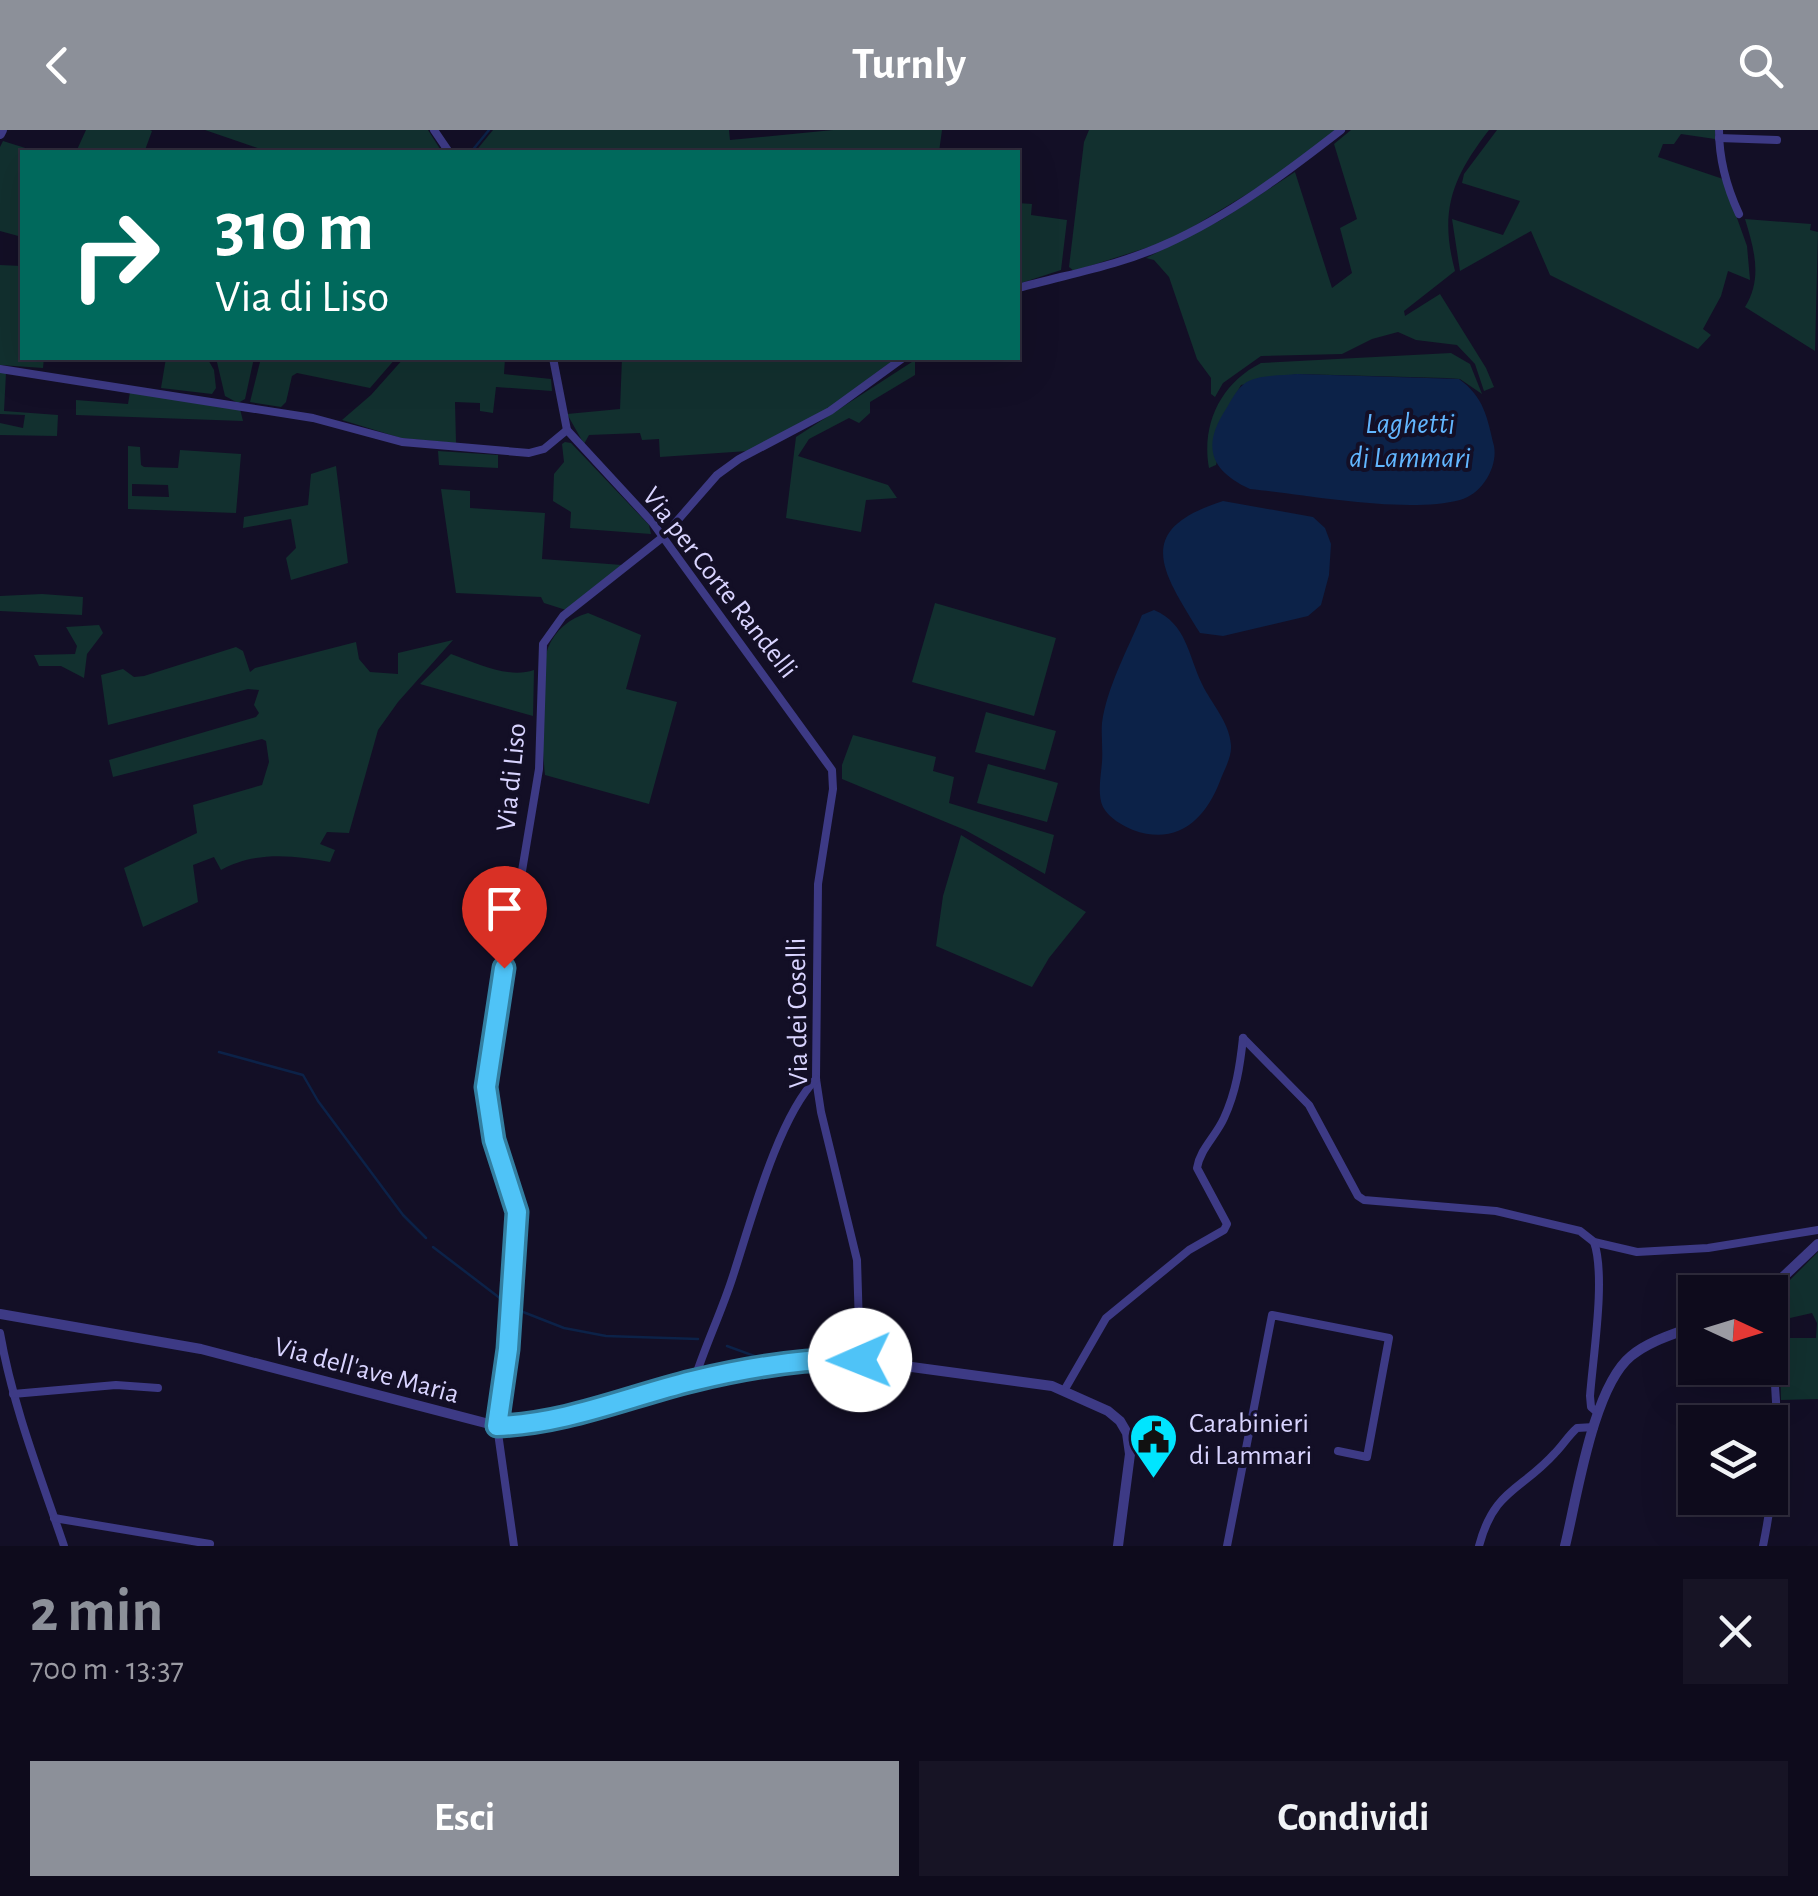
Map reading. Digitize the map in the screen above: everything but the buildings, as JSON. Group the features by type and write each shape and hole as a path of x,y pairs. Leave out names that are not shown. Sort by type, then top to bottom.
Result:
{"street":[{"path":"1020,288 1095,270 1166,244 1282,176 1342,130"},
{"path":"1739,214 1719,134 1777,140"},
{"path":"0,369 314,418 402,442 530,453 544,450 567,430 553,360"},
{"name":"Via di Liso","path":"514,1546 497,1426 508,1349 517,1212 494,1140 486,1087 539,769 543,644 563,616 663,537 717,475 830,410 900,360"},
{"name":"Via per Corte Randelli","path":"567,430 663,537 828,762 834,781"},
{"name":"Via dei Coselli","path":"834,781 818,884 816,1080 857,1260 860,1360"},
{"path":"1064,1390 1106,1318 1189,1250 1224,1230 1227,1224 1196,1168 1198,1158 1224,1120 1240,1074 1243,1038 1310,1105 1358,1196 1364,1200 1476,1207 1580,1231 1594,1242 1636,1252 1708,1248 1818,1230"},
{"path":"694,1381 733,1277 748,1220 782,1138 806,1089 816,1080"},
{"path":"1594,1242 1598,1274 1590,1396 1591,1407 1598,1413"},
{"path":"1785,1275 1818,1244"},
{"name":"Via dell'ave Maria","path":"0,1314 201,1348 497,1426 571,1416 694,1381 803,1362 860,1360 1006,1378 1064,1390 1108,1410 1127,1433 1130,1454 1118,1546"},
{"path":"1227,1546 1272,1315 1389,1338 1367,1457 1338,1451"},
{"path":"0,1333 31,1458 64,1546"},
{"path":"1565,1546 1598,1413 1619,1367 1632,1354 1678,1334"},
{"path":"13,1394 116,1384 158,1388"},
{"path":"1763,1546 1779,1433 1774,1385"},
{"path":"1479,1546 1486,1521 1501,1498 1555,1454 1577,1428 1594,1427"},
{"path":"54,1518 210,1544"}],"green space":[{"path":"86,130 152,131 145,150 77,150"},
{"path":"205,130 428,130 441,150 263,150"},
{"path":"493,130 729,130 730,140 833,130 942,130 939,150 477,150"},
{"path":"1089,130 1335,130 1335,134 1267,182 1171,240 1074,271 1069,267 1084,142"},
{"path":"1351,130 1489,130 1466,164 1452,196 1448,230 1455,271 1404,311 1405,316 1440,294 1494,387 1484,391 1475,364 1457,345 1416,340 1398,332 1342,354 1261,356 1223,383 1215,397 1211,394 1211,378 1197,359 1169,277 1154,260 1146,258 1221,220 1295,172 1332,288 1352,273 1340,228 1357,219 1334,144"},
{"path":"1497,130 1715,130 1715,139 1681,134 1674,144 1663,144 1658,157 1723,179 1747,246 1750,280 1728,271 1721,296 1703,329 1711,335 1698,349 1550,275 1531,231 1460,271 1452,219 1503,235 1520,201 1462,183 1464,174"},
{"path":"3,141 32,150 20,150 20,236 0,231"},
{"path":"1020,203 1032,204 1031,215 1067,220 1061,270 1020,283"},
{"path":"1745,219 1811,224 1810,230 1818,232 1815,351 1745,307 1755,274"},
{"path":"0,265 20,266 20,360 44,360 43,368 0,365"},
{"path":"1451,353 1470,364 1482,394 1460,379 1446,378 1297,374 1241,385 1216,465 1209,468 1208,436 1217,406 1235,382 1261,363"},
{"path":"166,360 208,360 214,370 216,388 212,394 161,388"},
{"path":"216,360 254,360 245,399 238,403 225,396"},
{"path":"260,360 394,360 370,388 297,373 292,376 286,402 281,407 250,402"},
{"path":"402,360 505,360 504,374 551,379 552,391 496,387 493,413 480,411 480,403 455,402 456,443 401,438 342,420"},
{"path":"622,360 902,360 826,412 748,451 660,457 659,439 642,440 640,433 589,435 584,444 567,414 620,409"},
{"path":"915,360 915,375 870,402 870,413 859,423 849,418 809,439 798,456 888,485 897,498 866,500 861,532 786,518 796,437"},
{"path":"0,373 6,373 4,411 58,415 57,436 0,435 0,423 23,428 25,415 0,414"},
{"path":"130,392 240,409 243,421 76,415 76,400 128,404"},
{"path":"565,442 571,443 649,525 651,534 570,528 571,512 553,501 554,474 564,462"},
{"path":"128,446 140,447 144,467 178,468 180,450 241,454 236,513 128,509","holes":["132,484 168,485 169,497 132,496"]},
{"path":"438,451 498,455 498,468 439,465"},
{"path":"336,466 348,563 291,580 286,558 296,548 291,519 243,528 244,517 308,505 311,474"},
{"path":"441,489 470,491 470,508 545,513 542,559 622,565 566,610 544,603 541,597 456,593"},
{"path":"0,596 83,597 82,615 0,611"},
{"path":"935,603 1056,638 1034,716 912,682"},
{"path":"588,613 641,635 626,689 677,702 649,804 545,775 545,659 564,626"},
{"path":"99,625 103,633 87,654 84,678 61,666 39,666 34,655 75,654 77,646 66,627"},
{"path":"453,640 378,730 349,833 327,832 320,844 335,850 330,862 274,856 247,860 221,870 214,857 193,865 198,902 143,927 124,868 197,833 193,805 262,785 269,762 266,741 113,777 109,760 256,717 259,713 254,705 259,690 248,689 108,725 101,675 123,669 134,677 144,676 236,647 243,651 250,672 356,642 359,659 370,672 398,674 398,653"},
{"path":"451,654 503,671 534,670 533,716 420,684"},
{"path":"986,712 1056,731 1045,770 975,752"},
{"path":"853,735 936,757 933,771 954,777 949,803 1054,835 1045,874 965,830 842,779 842,765"},
{"path":"988,764 1058,783 1047,822 977,803"},
{"path":"961,835 1086,912 1049,958 1032,987 936,946 943,896"},
{"path":"1818,1252 1818,1399 1781,1400 1781,1385 1788,1385 1788,1338 1816,1338 1817,1323 1812,1313 1788,1318 1788,1282"}],"water":[{"name":"Laghetti di Lammari","path":"1297,374 1459,379 1479,400 1489,426 1495,454 1487,479 1460,500 1413,505 1250,489 1237,482 1214,456 1212,446 1218,423 1244,384 1262,377"},
{"name":"Laghetti di Lammari","path":"1223,501 1313,517 1325,528 1331,544 1329,575 1321,605 1308,616 1223,636 1200,633 1175,590 1163,555 1166,539 1176,525 1194,512"},
{"path":"1154,610 1180,632 1202,684 1227,728 1231,745 1227,763 1206,807 1187,826 1163,835 1133,830 1116,821 1103,807 1100,791 1102,723 1108,696 1142,615"}],"waterway":[{"path":"473,150 489,130"},
{"path":"219,1052 303,1075 403,1215 426,1238"},
{"path":"433,1247 505,1302"},
{"path":"518,1310 564,1328 606,1336 698,1339"},
{"path":"727,1346 768,1361 841,1351"}],"place":[{"name":"Carabinieri di Lammari","path":"1154,1480"}],"route":[{"path":"504,968 486,1087 494,1140 517,1212 508,1349 497,1426 571,1416 694,1381 747,1371 803,1362 860,1360"}]}
